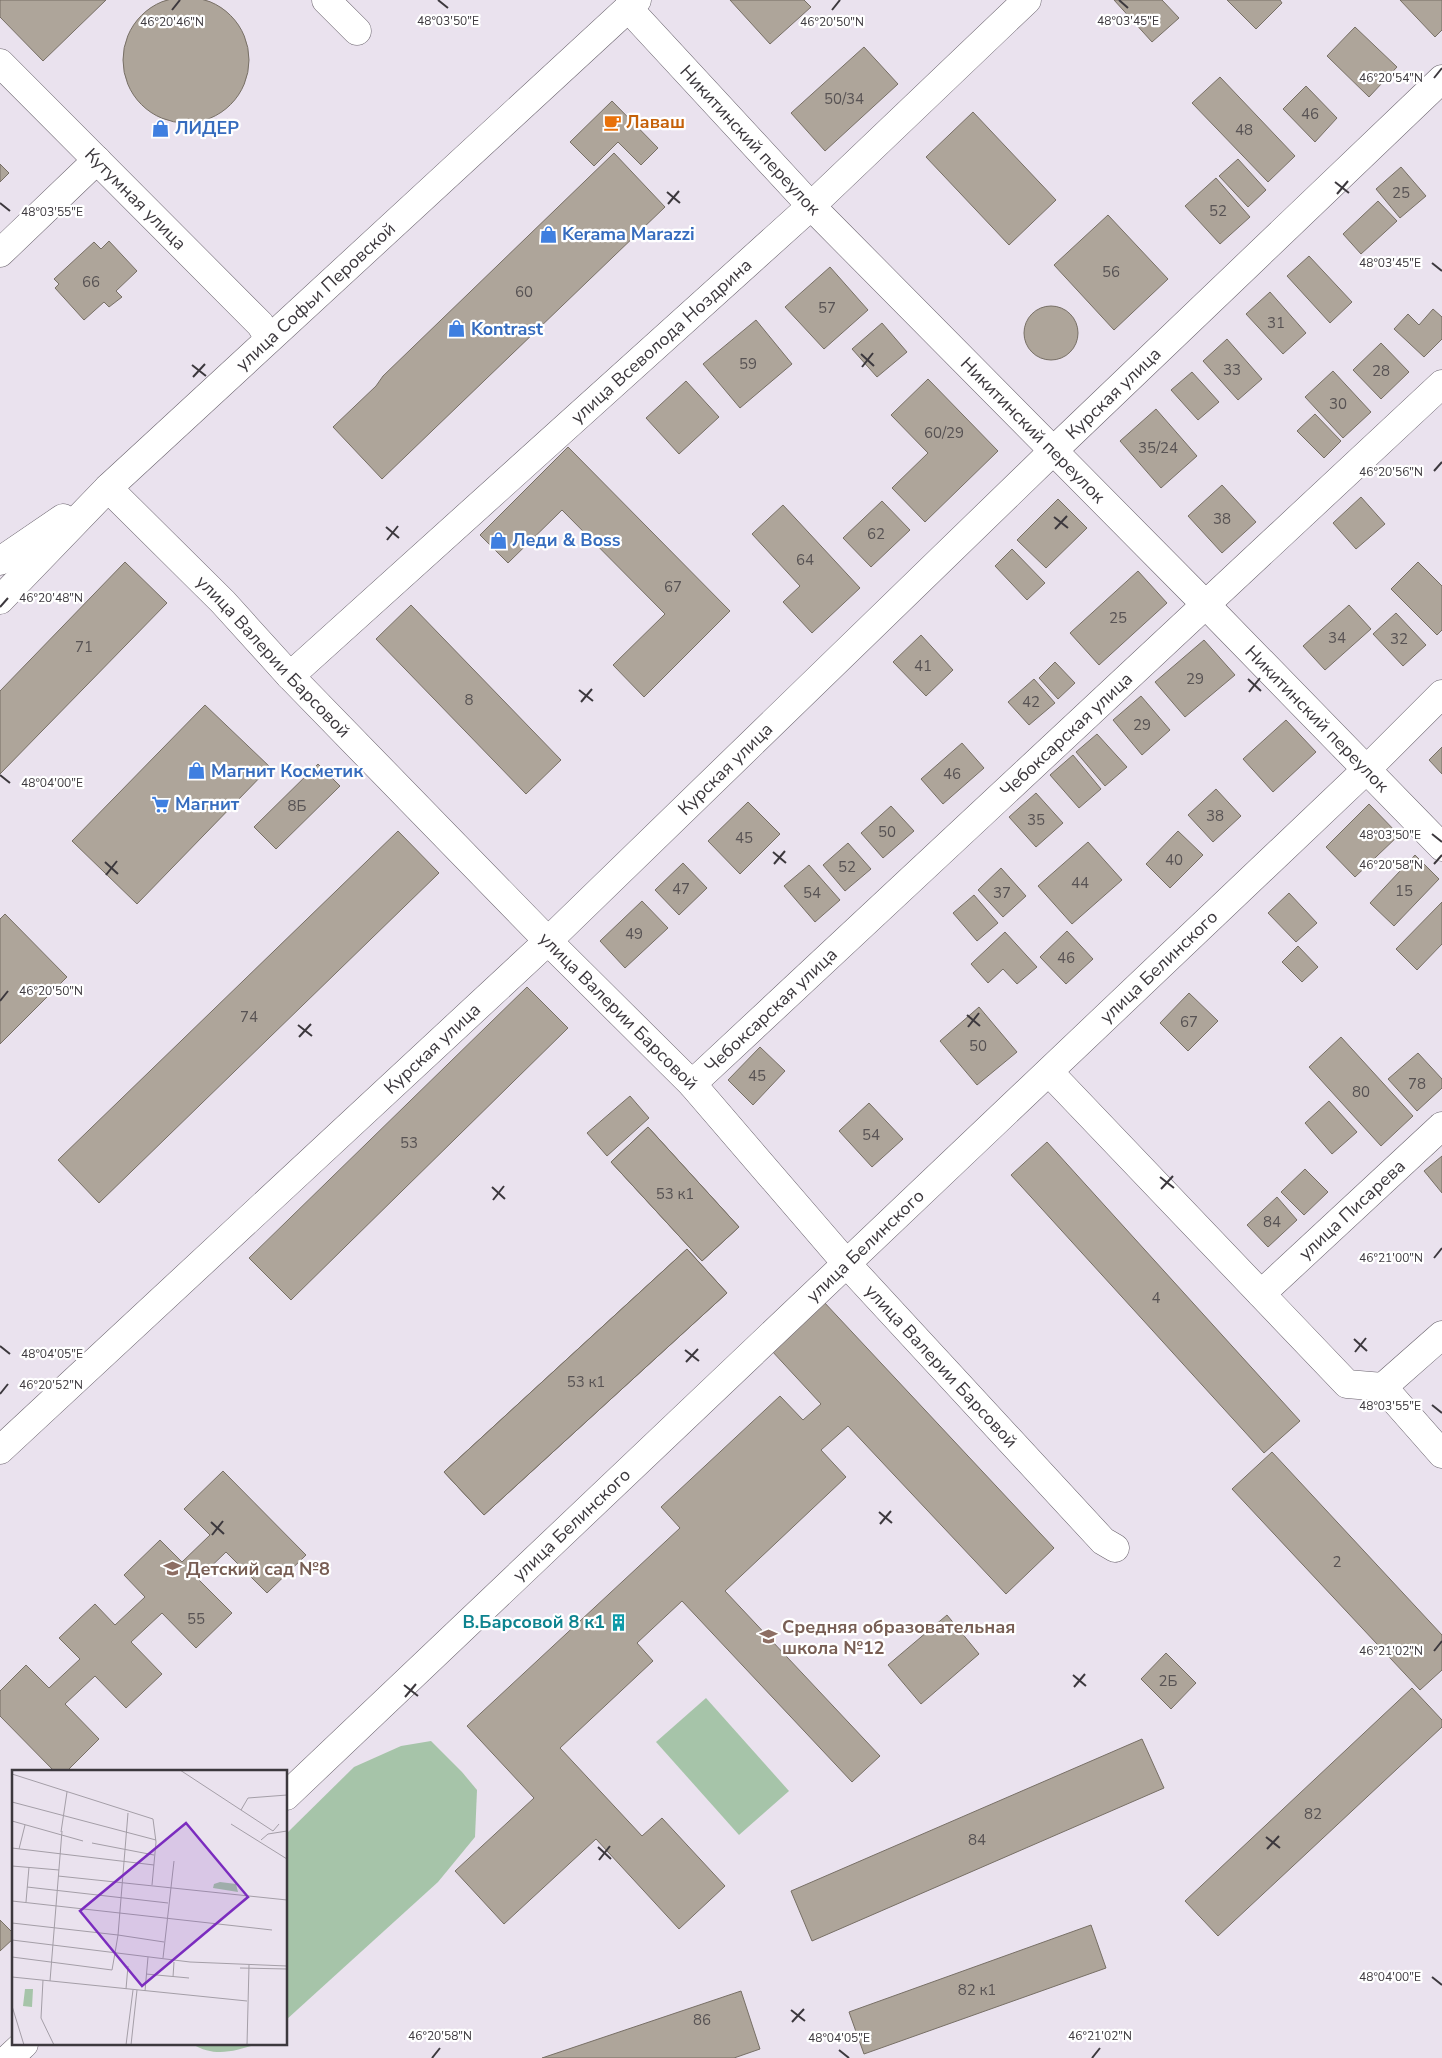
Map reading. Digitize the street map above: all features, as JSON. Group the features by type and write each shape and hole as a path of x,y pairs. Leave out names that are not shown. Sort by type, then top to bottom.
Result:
{"street":[{"path":"326,0 356,31"},
{"name":"улица Всеволода Ноздрина","path":"290,676 811,206 1027,0"},
{"name":"Никитинский переулок","path":"629,3 811,206 1206,605 1442,847"},
{"name":"улица Софьи Перовской","path":"0,600 108,488 629,3"},
{"name":"Кутумная улица","path":"0,63 260,324 269,338"},
{"name":"Курская улица","path":"0,1450 548,941 1053,451 1442,80"},
{"path":"0,253 97,160"},
{"name":"Чебоксарская улица","path":"692,1084 1442,384"},
{"path":"0,561 108,488"},
{"name":"улица Валерии Барсовой","path":"108,488 223,602 290,676 548,941 692,1084 846,1263 1103,1541 1115,1548"},
{"name":"улица Белинского","path":"288,1794 1366,770 1442,694"},
{"path":"1049,1072 1347,1384 1383,1387 1442,1454"},
{"name":"улица Писарева","path":"1261,1294 1442,1126"},
{"path":"1383,1387 1442,1334"},
{"path":"10,2058 22,2046"}],"green space":[{"path":"706,1698 789,1791 739,1835 656,1742"},
{"path":"431,1741 477,1790 475,1837 438,1882 288,2018 288,1832 354,1767 401,1746"},
{"path":"196,2046 251,2046 225,2052 209,2051"}],"building":[{"path":"174,-1 198,-1 210,2 221,8 238,25 244,36 249,60 247,72 244,84 238,95 221,112 210,118 186,123 162,118 142,104 128,84 123,60 128,36 134,25 151,8 162,2"},
{"path":"0,0 106,0 43,61 0,17"},
{"path":"730,0 804,0 811,7 770,44"},
{"path":"1114,0 1162,0 1179,18 1152,42"},
{"path":"1227,0 1280,0 1282,3 1256,29"},
{"path":"1400,0 1442,0 1442,30 1435,37"},
{"path":"1355,27 1397,67 1369,97 1327,56"},
{"path":"864,47 898,84 825,151 791,113"},
{"path":"1220,77 1295,156 1268,182 1192,103"},
{"path":"1306,86 1337,118 1315,142 1283,109"},
{"name":"Лаваш","path":"612,101 658,148 641,165 618,142 594,166 570,142"},
{"path":"973,112 1056,200 1009,245 926,157"},
{"path":"614,153 665,207 382,479 333,427 376,386 383,376"},
{"path":"1238,159 1266,190 1248,207 1219,176"},
{"path":"0,164 9,173 0,182"},
{"path":"1401,167 1426,196 1400,218 1376,189"},
{"path":"1216,178 1250,217 1220,244 1185,206"},
{"path":"1378,201 1397,221 1361,254 1343,234"},
{"path":"1108,215 1168,279 1114,330 1054,265"},
{"path":"109,241 137,271 116,291 122,297 109,307 104,302 84,320 55,288 59,284 54,279 94,242 101,249"},
{"path":"1309,256 1352,302 1330,323 1287,276"},
{"path":"830,267 868,310 824,349 785,307"},
{"path":"1270,292 1306,333 1283,354 1246,314"},
{"path":"1051,306 1061,308 1070,314 1076,323 1078,333 1076,343 1070,352 1061,358 1051,360 1041,358 1032,352 1026,343 1024,333 1026,323 1032,314 1041,308"},
{"path":"1433,309 1442,317 1442,339 1424,357 1394,329 1408,314 1419,325"},
{"path":"756,320 792,364 740,408 703,364"},
{"path":"882,323 907,352 877,377 852,349"},
{"path":"1227,339 1262,379 1238,400 1203,361"},
{"path":"1381,343 1409,372 1381,399 1353,370"},
{"path":"1333,371 1371,412 1343,438 1305,397"},
{"path":"1192,372 1219,402 1198,420 1171,390"},
{"path":"928,379 998,451 925,522 892,488 928,453 891,415"},
{"path":"686,381 719,417 679,454 646,418"},
{"path":"1156,409 1197,456 1161,488 1120,441"},
{"path":"1315,414 1341,441 1324,458 1297,431"},
{"path":"568,447 730,611 644,697 613,665 665,614 562,510 508,563 480,535"},
{"path":"1222,485 1256,522 1222,553 1188,516"},
{"path":"1361,497 1385,524 1356,549 1333,523"},
{"path":"1058,499 1087,528 1046,568 1017,540"},
{"path":"882,501 910,530 871,567 843,538"},
{"path":"783,505 860,588 812,633 783,602 800,586 752,534"},
{"path":"1012,549 1045,583 1027,600 995,566"},
{"path":"125,562 167,603 0,774 0,691"},
{"path":"1418,562 1442,586 1442,630 1437,635 1391,589"},
{"path":"1138,571 1167,603 1099,665 1070,633"},
{"path":"411,605 561,760 526,794 376,639"},
{"path":"1349,605 1371,629 1325,670 1303,646"},
{"path":"1396,613 1426,645 1403,666 1373,634"},
{"path":"921,635 953,670 926,696 893,662"},
{"path":"1204,640 1235,675 1185,717 1155,682"},
{"path":"1055,662 1075,683 1058,699 1039,678"},
{"path":"1034,679 1055,703 1029,725 1008,702"},
{"path":"1141,696 1170,730 1142,755 1113,720"},
{"path":"205,705 270,767 137,904 72,841"},
{"path":"1286,720 1316,752 1273,792 1243,759"},
{"path":"1097,734 1127,767 1105,786 1076,752"},
{"path":"962,743 984,768 943,804 921,779"},
{"path":"1442,747 1442,774 1429,760"},
{"path":"1073,755 1101,789 1079,808 1050,775"},
{"path":"318,764 340,786 276,849 254,827"},
{"path":"1216,789 1241,816 1213,842 1188,815"},
{"path":"1036,793 1063,823 1036,847 1009,817"},
{"path":"748,802 780,834 740,874 708,841"},
{"path":"1369,804 1399,835 1355,877 1326,847"},
{"path":"891,806 914,831 883,858 861,833"},
{"path":"398,831 439,873 99,1203 58,1160"},
{"path":"1178,831 1203,855 1170,888 1146,864"},
{"path":"1088,842 1122,880 1072,924 1038,886"},
{"path":"848,843 871,869 845,891 823,865"},
{"path":"1415,855 1439,879 1394,926 1370,903"},
{"path":"683,863 707,888 679,915 655,890"},
{"path":"809,865 840,900 815,922 784,886"},
{"path":"1001,868 1026,896 1003,917 978,890"},
{"path":"1289,893 1317,923 1296,942 1268,913"},
{"path":"974,895 998,923 977,941 953,913"},
{"path":"642,901 668,928 625,968 600,941"},
{"path":"1442,902 1442,944 1417,970 1396,949"},
{"path":"5,914 67,977 0,1044 0,919"},
{"path":"1067,931 1093,959 1066,984 1040,957"},
{"path":"1005,932 1037,967 1017,984 1003,969 988,983 971,964"},
{"path":"1298,946 1318,967 1302,982 1282,962"},
{"path":"527,987 568,1028 291,1300 249,1258"},
{"path":"1189,993 1218,1021 1188,1051 1160,1023"},
{"path":"979,1007 1017,1052 977,1085 940,1041"},
{"path":"1341,1037 1413,1116 1381,1146 1309,1067"},
{"path":"760,1047 785,1071 753,1105 728,1080"},
{"path":"1418,1053 1442,1079 1442,1088 1417,1111 1388,1079"},
{"path":"630,1096 649,1118 607,1156 587,1133"},
{"path":"1329,1101 1357,1132 1332,1154 1305,1123"},
{"path":"869,1103 903,1139 872,1167 839,1131"},
{"path":"648,1127 739,1227 702,1261 611,1162"},
{"path":"648,1127 739,1227 702,1261 611,1162"},
{"path":"1047,1142 1300,1421 1264,1453 1011,1175"},
{"path":"1442,1156 1442,1193 1424,1171"},
{"path":"1305,1169 1328,1192 1304,1215 1281,1192"},
{"path":"1277,1197 1297,1220 1268,1247 1247,1225"},
{"path":"687,1249 727,1293 484,1515 444,1472"},
{"path":"687,1249 727,1293 484,1515 444,1472"},
{"name":"В.Барсовой 8 к1","path":"823,1301 1054,1548 1006,1594 848,1426 821,1450 846,1477 725,1591 880,1756 852,1782 682,1601 637,1643 653,1661 560,1748 642,1836 662,1818 725,1886 679,1929 596,1839 504,1924 455,1871 534,1798 467,1726 680,1528 661,1507 780,1396 803,1420 821,1404 771,1350"},
{"path":"1272,1452 1442,1635 1442,1670 1420,1690 1232,1489"},
{"path":"223,1471 306,1555 267,1593 226,1552 198,1579 232,1613 196,1648 162,1613 131,1642 162,1674 126,1708 95,1676 65,1704 99,1739 68,1770 53,1770 0,1716 0,1691 26,1665 49,1688 80,1659 59,1638 95,1604 115,1625 145,1597 124,1575 160,1540 182,1562 210,1535 184,1509"},
{"path":"947,1615 979,1654 921,1704 888,1665"},
{"path":"1166,1653 1196,1683 1171,1709 1141,1679"},
{"path":"1412,1688 1442,1720 1442,1727 1218,1936 1185,1901"},
{"path":"1142,1739 1164,1788 812,1941 791,1891"},
{"path":"0,1920 12,1932 12,1940 0,1951"},
{"path":"1091,1925 1106,1968 864,2054 849,2012"},
{"path":"741,1991 760,2049 734,2058 542,2058"}],"place":[{"name":"Лаваш","path":"612,122"},
{"name":"ЛИДЕР","path":"161,128"},
{"name":"Kerama Marazzi","path":"548,234"},
{"name":"Kontrast","path":"457,329"},
{"name":"Леди & Boss","path":"498,540"},
{"name":"Магнит Косметик","path":"197,771"},
{"name":"Магнит","path":"161,804"},
{"name":"Детский сад №8","path":"172,1569"},
{"name":"В.Барсовой 8 к1","path":"619,1622"},
{"name":"Средняя образовательная школа №12","path":"768,1637"}]}
